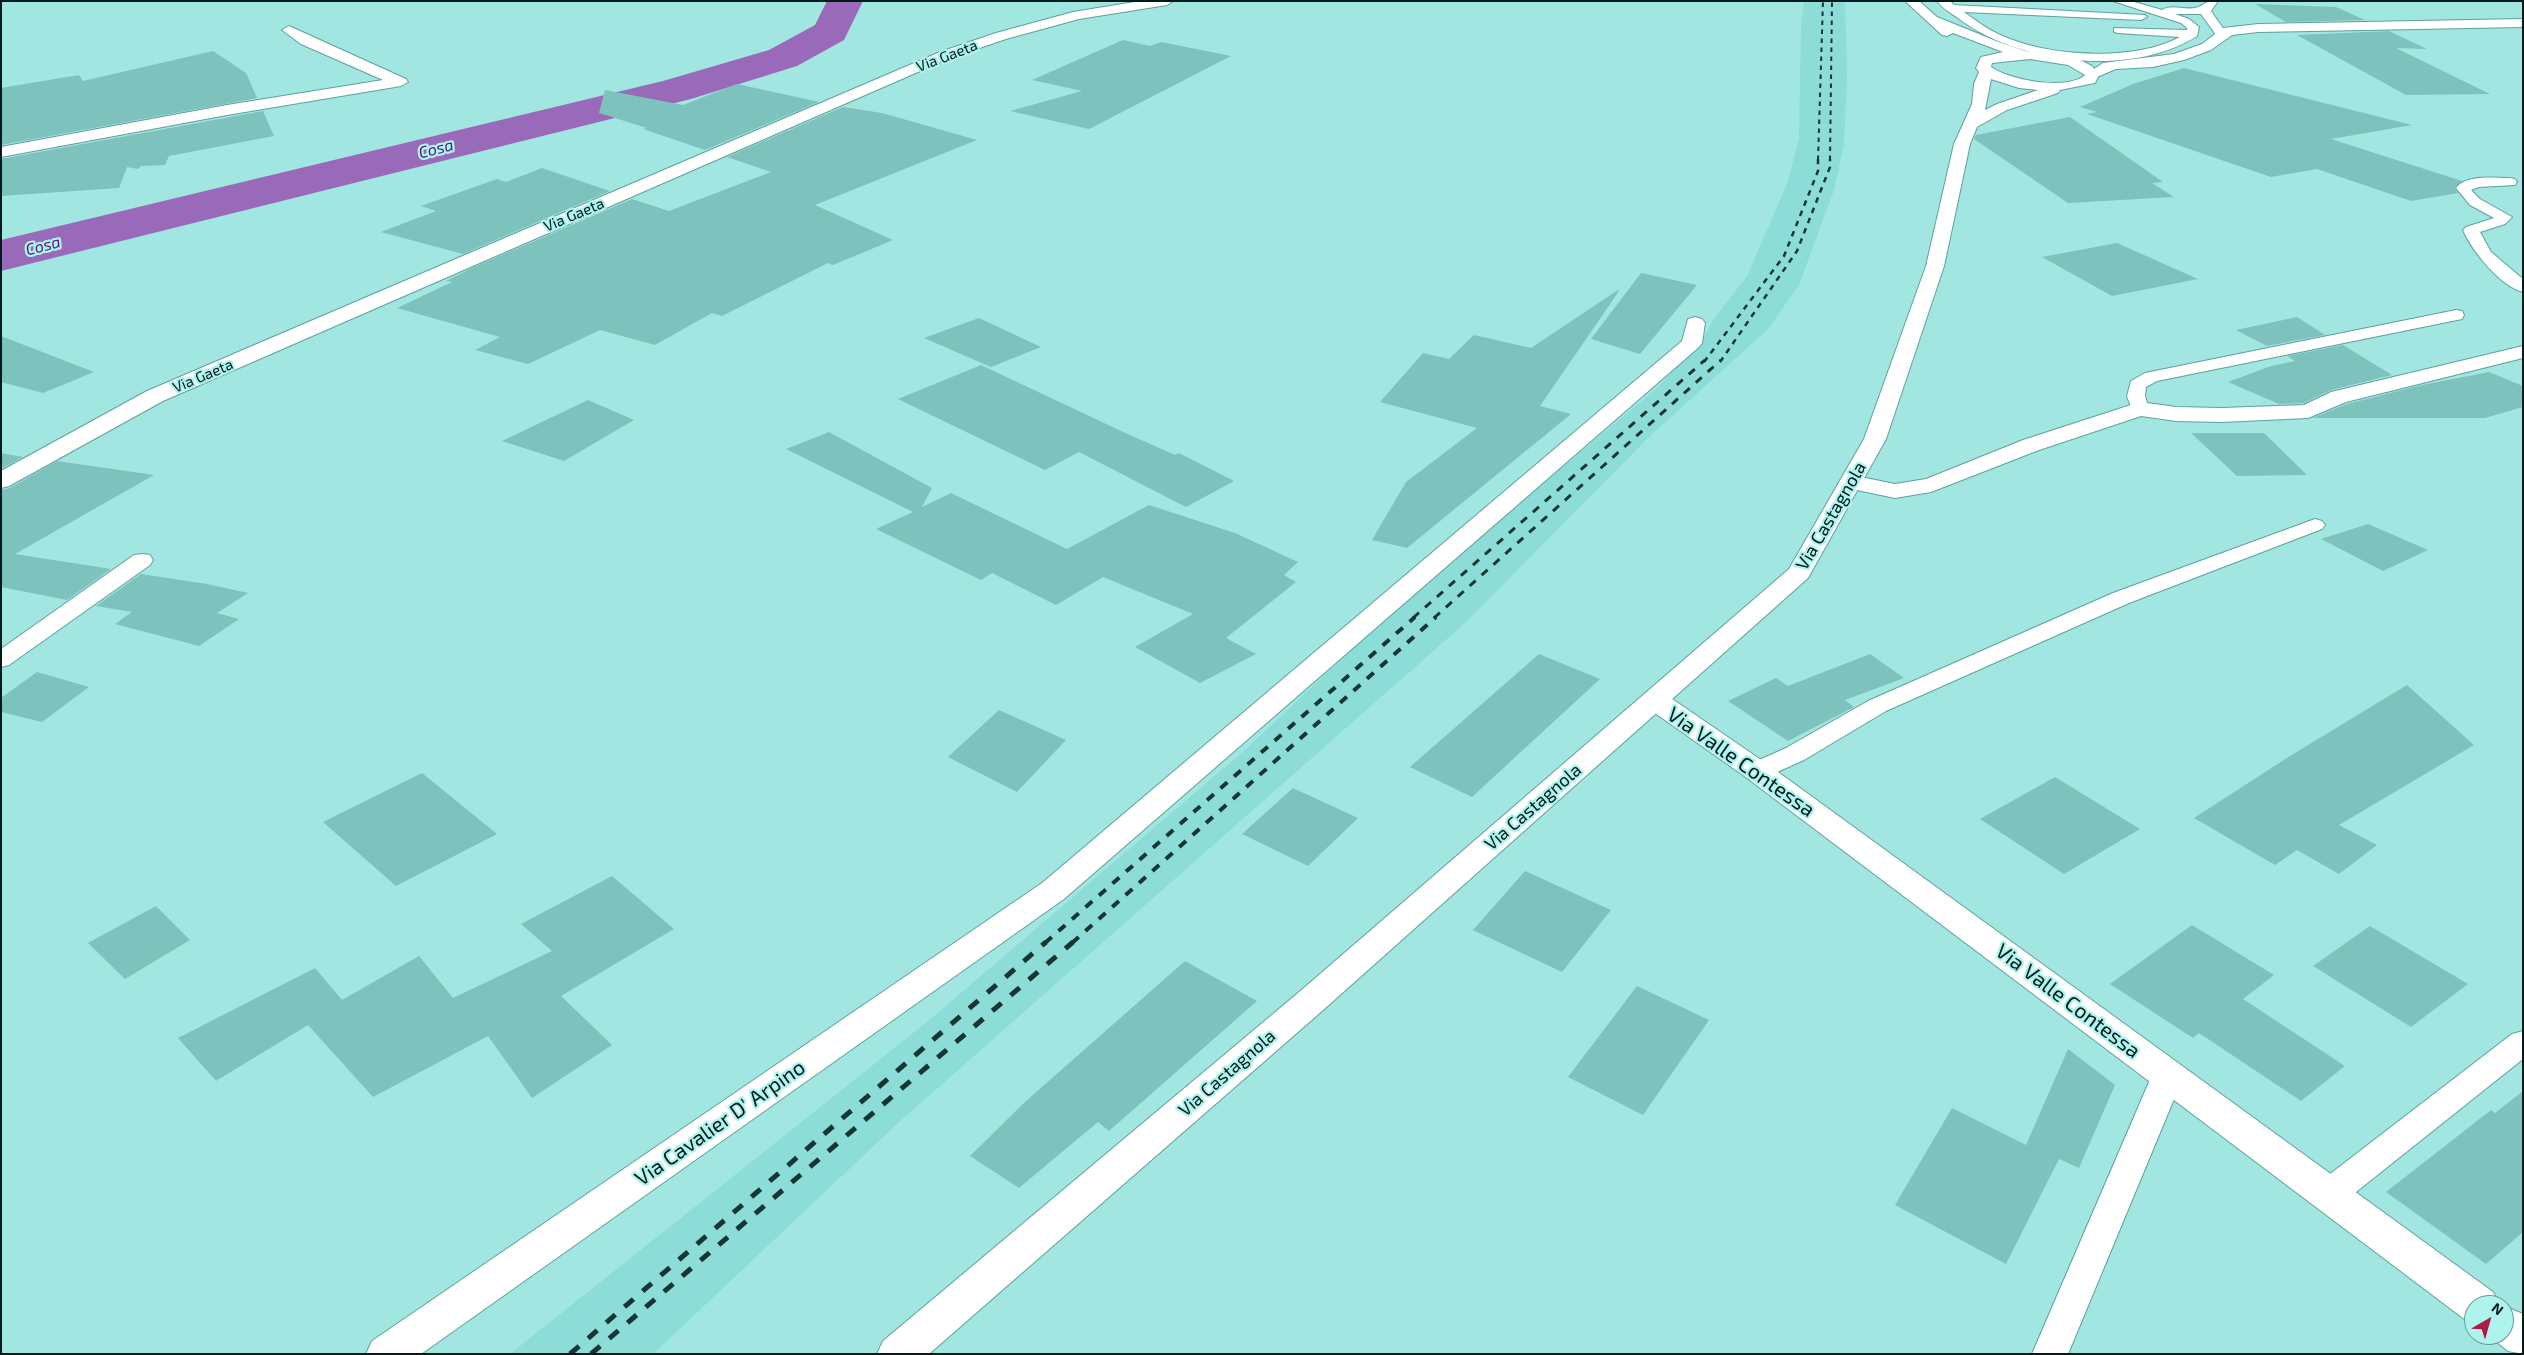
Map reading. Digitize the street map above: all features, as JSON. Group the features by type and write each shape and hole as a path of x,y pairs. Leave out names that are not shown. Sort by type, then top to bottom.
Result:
{"street":[{"name":"Via Gaeta","path":"1,481 155,396 946,55 1001,36 1078,15 1167,1"},
{"path":"1911,1 1947,32 1969,46 1985,68 2022,83 2069,86"},
{"path":"1934,20 1991,44 2030,55 2058,59 2127,60 2180,56"},
{"path":"1970,125 2002,107 2090,80 2092,75 2100,68 2110,65 2161,62 2180,56 2226,34 2258,28 2523,23"},
{"path":"1,152 227,110 401,82 363,68 337,54 304,41 289,30"},
{"path":"1985,68 1986,60 2004,56 2030,55"},
{"path":"2058,59 2082,66 2092,75"},
{"name":"Via Castagnola","path":"898,1354 1302,1008 1799,573 1875,439 1935,266 1960,152 1980,104 1980,84 1985,68"},
{"name":"Via Cavalier D' Arpino","path":"388,1354 1053,891 1692,343 1695,323"},
{"path":"1851,482 1895,492 1931,485 2031,445 2140,409 2176,414 2222,415 2308,411 2339,397 2523,352"},
{"name":"Via Valle Contessa","path":"1655,700 1757,771 2465,1295"}],"lane":[{"path":"1942,1 1993,36 2001,39 2167,48 2193,34"},
{"path":"2106,3 2124,3 2186,12 2198,11 2215,3"},
{"path":"2124,3 2179,19 2193,27 2193,34"},
{"path":"2215,3 2205,11 2226,34"},
{"path":"1953,8 2179,19"},
{"path":"1974,23 1994,24"},
{"path":"2104,30 2193,34"},
{"path":"2510,182 2477,183 2463,188 2465,195 2504,217 2500,221 2471,230 2475,242 2486,258 2523,287"},
{"path":"2140,409 2136,396 2137,385 2151,377 2390,330 2456,315"},
{"path":"1757,771 1795,754 1877,706 2121,598 2314,525"},
{"path":"1,660 142,560"},
{"path":"2329,1194 2523,1042"},
{"path":"2050,1354 2168,1075"}],"shaded area":[{"path":"1804,1 1845,1 1847,76 1844,144 1834,190 1799,285 1768,329 1650,436 1465,623 898,1123 653,1354 510,1354 927,1022 1245,750 1404,600 1656,389 1704,337 1714,319 1747,276 1787,184 1799,139 1801,27"}],"building":[{"path":"2255,4 2336,7 2365,20 2286,22"},
{"path":"2389,31 2427,49 2396,48 2490,94 2406,95 2297,35"},
{"path":"1123,40 1150,46 1161,42 1231,56 1089,129 1010,111 1082,91 1032,80"},
{"path":"213,51 246,73 257,98 1,145 1,88 79,75 83,81"},
{"path":"2184,68 2412,125 2331,139 2462,181 2454,188 2458,193 2411,201 2317,169 2271,177 2087,114 2097,112 2080,107 2133,84"},
{"path":"737,84 819,102 705,150 643,129 647,128 599,113 605,90 683,105"},
{"path":"843,107 882,113 977,140 815,205 893,240 833,265 828,263 722,316 712,313 655,345 600,330 528,364 475,350 500,337 397,308 452,282 446,281 472,268 632,199 669,211 771,172 727,157"},
{"path":"263,111 274,136 169,156 165,165 141,166 138,169 127,167 119,188 1,196 1,159"},
{"path":"2070,117 2163,182 2152,183 2174,197 2068,203 1974,139 1976,135"},
{"path":"542,168 610,191 463,254 381,232 436,211 421,206 497,179 506,182"},
{"path":"2117,243 2198,279 2112,296 2042,257"},
{"path":"1641,273 1697,285 1640,354 1591,339"},
{"path":"1618,290 1540,406 1571,414 1407,548 1372,540 1406,482 1477,428 1380,402 1423,353 1449,359 1474,335 1531,348"},
{"path":"2297,317 2325,335 2267,346 2236,330"},
{"path":"979,318 1041,347 991,367 924,338"},
{"path":"1,336 94,372 43,393 1,382"},
{"path":"2343,345 2392,375 2331,390 2304,403 2279,404 2228,382 2271,366 2295,361 2287,356"},
{"path":"981,365 1175,455 1179,453 1234,481 1186,507 1079,452 1045,470 898,399"},
{"path":"2489,372 2523,386 2523,407 2485,418 2312,418 2347,404 2422,385"},
{"path":"588,400 634,420 564,461 502,441"},
{"path":"829,432 932,488 922,507 951,493 1067,549 1149,505 1235,533 1298,562 1284,575 1296,582 1226,638 1256,654 1200,683 1135,647 1193,614 1103,577 1056,605 992,573 981,580 876,529 913,512 786,449"},
{"path":"2191,433 2264,433 2307,475 2237,476"},
{"path":"1,453 23,457 1,469"},
{"path":"57,461 154,475 15,554 111,569 67,600 1,587 1,490 10,488"},
{"path":"2368,524 2428,550 2383,571 2321,539"},
{"path":"141,574 207,584 248,593 217,613 239,619 199,646 115,624 132,612 96,606"},
{"path":"1539,654 1600,679 1472,797 1410,767"},
{"path":"1870,654 1904,678 1845,700 1854,707 1788,741 1728,701 1776,678 1788,686"},
{"path":"37,672 89,687 42,722 1,712 1,698"},
{"path":"2407,685 2474,745 2339,825 2377,845 2339,874 2297,850 2275,865 2194,818 2290,756"},
{"path":"999,710 1066,740 1017,792 948,757"},
{"path":"422,773 497,834 396,886 323,822"},
{"path":"2055,777 2140,829 2064,874 1980,819"},
{"path":"1293,788 1358,818 1308,866 1242,834"},
{"path":"1525,871 1611,910 1562,972 1473,930"},
{"path":"612,876 674,929 561,996 612,1045 532,1098 488,1036 373,1097 308,1025 216,1081 178,1038 315,968 342,1000 419,956 453,998 552,951 521,924"},
{"path":"156,906 190,940 125,979 88,943"},
{"path":"2192,925 2274,975 2243,999 2345,1066 2301,1101 2199,1033 2193,1038 2110,984"},
{"path":"2370,926 2468,984 2411,1027 2313,966"},
{"path":"1185,961 1257,1001 1109,1131 1098,1122 1019,1188 970,1156 1026,1101"},
{"path":"1637,986 1709,1020 1643,1115 1568,1077"},
{"path":"2068,1049 2115,1085 2079,1168 2059,1159 2006,1264 1895,1205 1952,1108 2026,1145"},
{"path":"2523,1091 2523,1232 2486,1264 2386,1192 2491,1110 2495,1113"}],"waterway":[{"name":"Cosa","path":"1,256 676,90 783,58 831,32 845,1"}],"railway":[{"path":"1818,160 1823,1"},
{"path":"1830,160 1832,1"},
{"path":"1704,362 1784,256 1818,171 1818,160"},
{"path":"1720,362 1797,251 1830,167 1830,160"},
{"path":"1413,618 1705,360"},
{"path":"1434,618 1721,360"},
{"path":"1045,943 1415,617"},
{"path":"1072,943 1436,617"},
{"path":"570,1354 1046,942"},
{"path":"591,1354 1073,942"}]}
